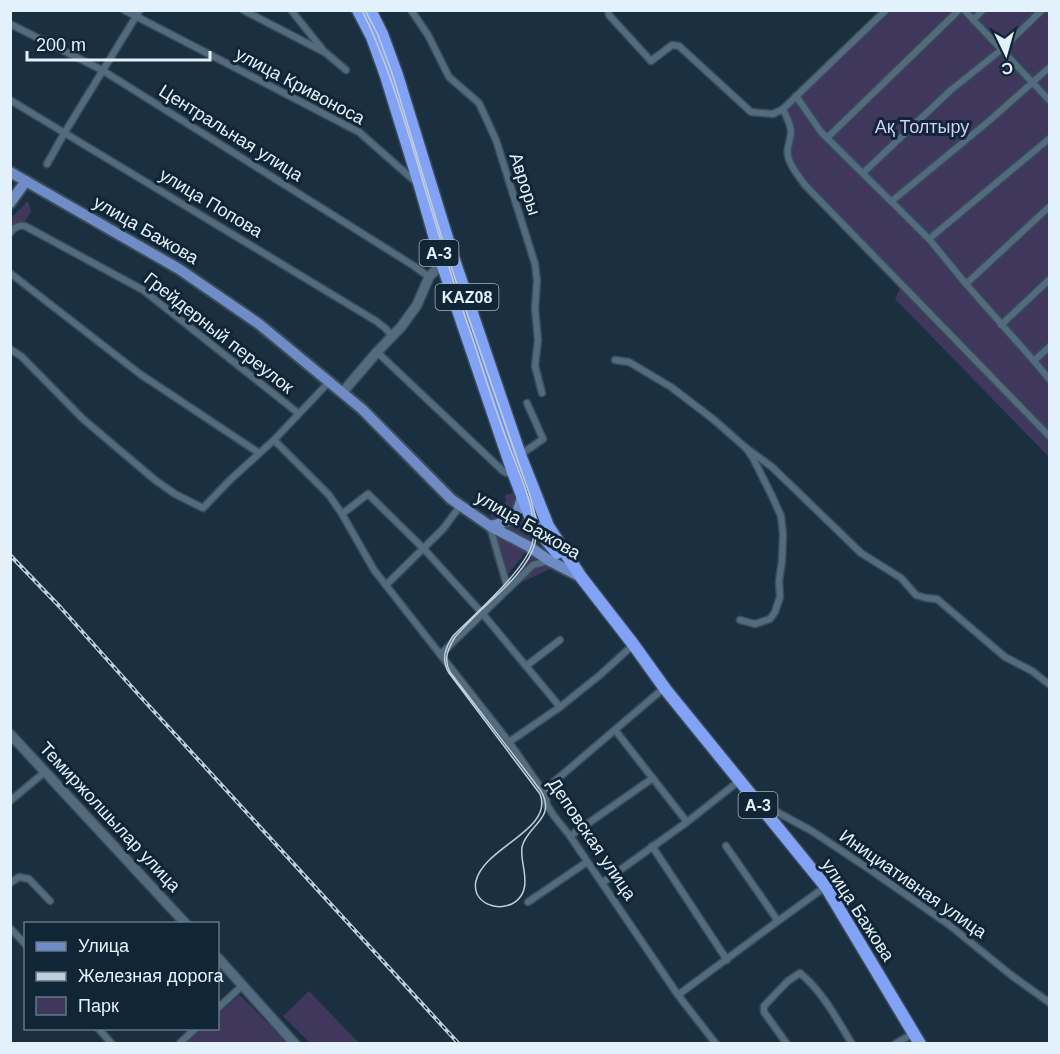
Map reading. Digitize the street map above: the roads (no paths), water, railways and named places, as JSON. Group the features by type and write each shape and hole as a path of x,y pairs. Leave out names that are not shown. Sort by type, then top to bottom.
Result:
{"highway":[{"name":"А-3","path":"358,10 372,37 425,185 442,263 522,496"},
{"name":"KAZ08","path":"370,10 382,34 397,75 425,185 452,254 520,455 548,526 581,577"},
{"path":"522,496 534,524 581,577"},
{"name":"улица Бажова","path":"581,577 664,688 826,887 917,1038"}],"main road":[{"name":"улица Бажова","path":"10,172 179,269 259,324 362,410 451,499 490,526 581,577"},
{"path":"10,203 26,181"},
{"path":"490,526 507,522 514,517 520,510 522,496"}],"street":[{"name":"улица Кривоноса","path":"124,10 137,14 359,132 425,185"},
{"path":"243,10 326,52"},
{"path":"291,10 326,52 346,70"},
{"name":"Авроры","path":"411,10 428,35 449,77 480,103 496,140 535,264 538,340 535,366 542,393"},
{"path":"608,10 609,15 651,61 672,45 679,46 751,112 773,114 783,109 886,10"},
{"path":"827,138 959,10"},
{"path":"964,10 1050,101"},
{"path":"973,20 983,10"},
{"path":"863,173 951,90 1001,50 1042,10"},
{"path":"47,164 137,14"},
{"name":"Центральная улица","path":"10,24 102,70 429,277"},
{"path":"892,201 989,122 1050,67"},
{"path":"796,96 821,132 929,239 1050,380"},
{"name":"улица Попова","path":"10,100 376,321 393,337"},
{"path":"783,109 791,132 788,156 793,169 805,185 1050,437"},
{"path":"929,239 1050,138"},
{"path":"966,284 1050,206"},
{"name":"Грейдерный переулок","path":"10,233 21,225 26,226 143,290 298,413"},
{"path":"342,393 401,327 417,305 429,277 452,254"},
{"path":"10,273 140,374 259,453"},
{"path":"1001,325 1050,279"},
{"path":"1034,360 1050,346"},
{"path":"10,349 21,356 83,419 155,480 202,508 274,440 329,382"},
{"path":"377,352 503,471 513,472"},
{"path":"615,360 629,362 671,387 772,468 861,553 901,578 916,595 937,599 1005,657 1032,671 1050,685"},
{"path":"520,455 543,439 527,404"},
{"name":"Деповская улица","path":"274,440 329,495 374,570 509,742 545,794 547,805 678,994 716,1044"},
{"path":"740,620 748,623 762,622 770,619 775,612 780,597 783,534 781,516 746,448"},
{"path":"342,514 368,494 424,549 482,613 560,707"},
{"path":"386,585 443,529 460,506"},
{"path":"490,526 508,589"},
{"path":"440,653 445,651 533,565 550,561"},
{"path":"526,666 560,640"},
{"path":"509,742 560,707 600,675 633,644"},
{"path":"545,794 549,786 664,688"},
{"path":"615,729 687,822"},
{"name":"Темиржолшылар улица","path":"10,734 184,922"},
{"path":"10,801 45,771"},
{"path":"570,836 653,778"},
{"path":"602,883 687,822 739,781"},
{"name":"Инициативная улица","path":"753,798 812,831 882,878 948,924 1050,1003"},
{"path":"652,846 727,960"},
{"path":"726,846 778,921"},
{"path":"528,902 587,862"},
{"path":"10,883 19,877 29,879 50,901"},
{"path":"678,994 826,887"},
{"path":"10,928 24,943"},
{"path":"219,959 295,1044"},
{"path":"788,1044 764,1012 764,1006 800,972 809,980 852,1044"},
{"path":"219,1007 242,986"},
{"path":"99,1030 112,1044"},
{"path":"179,1044 195,1030"},
{"path":"895,1044 917,1038"}],"tram line":[{"path":"362,10 398,100 457,292 498,416 524,483 532,513 533,540 522,564 453,636 446,650 445,659 449,673 540,794 542,807 537,818 491,858 476,881 476,892 482,900 495,906 510,905 521,896 524,889 522,847 525,839 543,815 545,801 541,791 450,672 447,658 448,650 455,637 527,562 535,543 535,518 529,493 448,258 393,76 378,35 365,10"}],"railway":[{"path":"10,555 459,1044"}],"park label":[{"name":"Ақ Толтыру","path":"922,127"}]}
